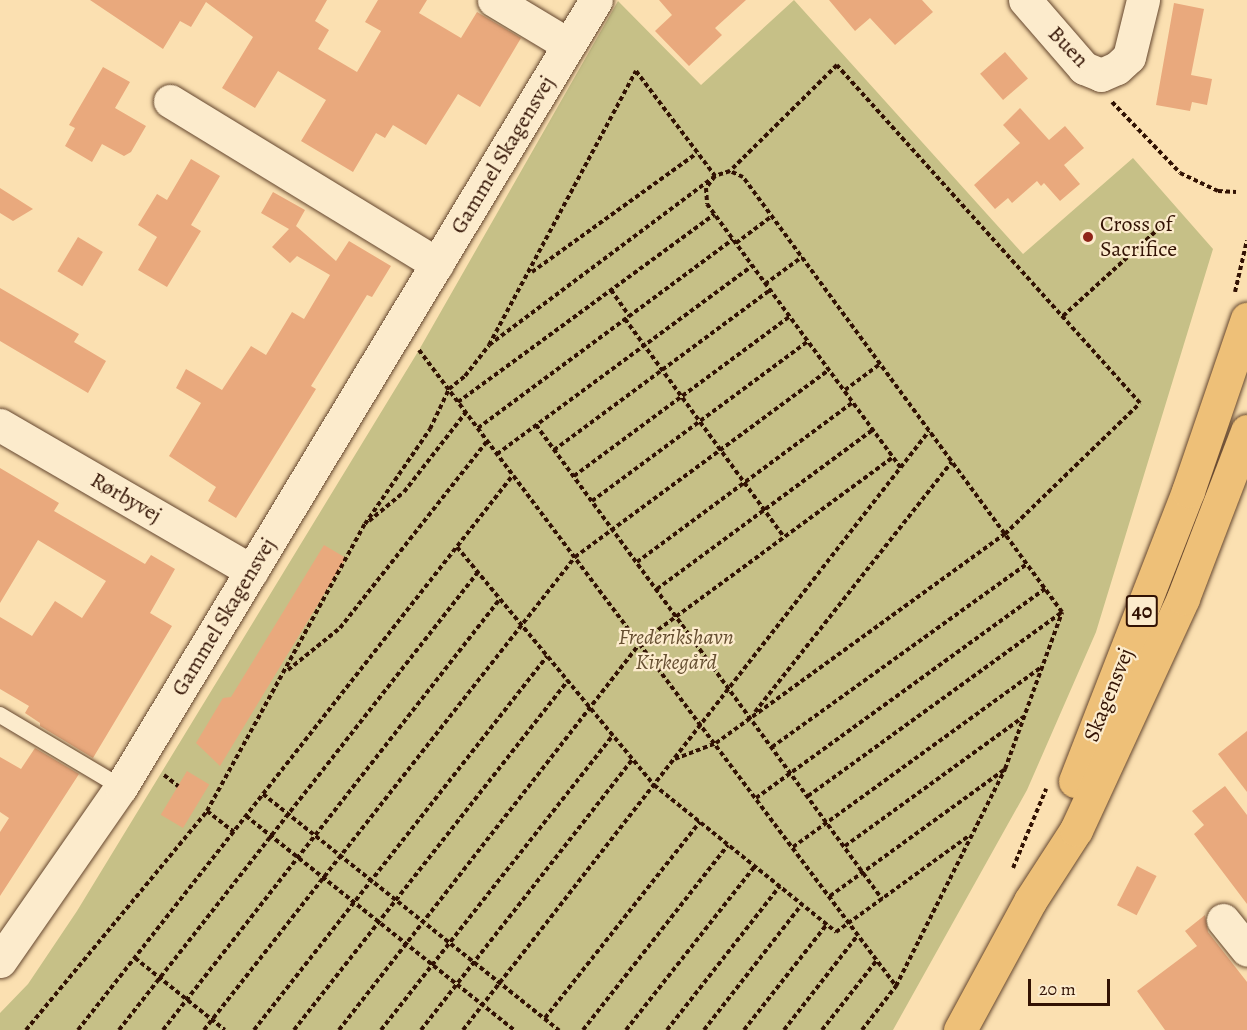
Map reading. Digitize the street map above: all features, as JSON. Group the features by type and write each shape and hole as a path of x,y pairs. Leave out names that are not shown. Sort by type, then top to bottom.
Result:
{"main road":[{"name":"Skagensvej","path":"1030,901 1188,491 1247,319"},
{"name":"Skagensvej","path":"960,1030 1030,901 1076,830 1183,598 1247,431"}],"street":[{"path":"494,0 569,45"},
{"name":"Gammel Skagensvej","path":"0,961 121,787 596,0"},
{"name":"Buen","path":"1025,0 1084,68 1101,75 1117,69 1128,57 1143,0"},
{"path":"170,101 437,264"},
{"name":"Rørbyvej","path":"0,425 252,571"},
{"path":"1223,920 1247,950"}],"lane":[{"path":"0,715 121,787"}],"path":[{"path":"489,345 715,176 730,171 837,65 1140,403 1005,534 716,743 675,759"},
{"path":"26,1030 207,811 365,524 430,429 449,389 465,376 489,345 530,274 636,71 715,176"},
{"path":"1101,75 1108,98 1180,172 1218,191 1236,192"},
{"path":"530,274 698,153"},
{"path":"730,171 743,177 1062,612"},
{"path":"715,176 706,188 707,204 901,468"},
{"path":"458,402 715,214"},
{"path":"477,428 627,317 772,216"},
{"path":"1063,316 1168,219"},
{"path":"765,284 802,257"},
{"path":"497,454 752,266"},
{"path":"611,290 662,370 784,537"},
{"path":"554,450 770,290"},
{"path":"574,476 790,316"},
{"path":"400,325 716,743 896,986"},
{"path":"592,501 808,341"},
{"path":"844,390 880,364"},
{"path":"204,1030 575,557 829,370"},
{"path":"637,562 853,402"},
{"path":"365,524 404,492 466,412"},
{"path":"536,425 882,898"},
{"path":"657,589 873,430"},
{"path":"463,1030 929,431"},
{"path":"286,671 340,628 488,441"},
{"path":"339,1030 640,643 893,457"},
{"path":"751,717 952,462"},
{"path":"78,1030 513,475"},
{"path":"457,547 654,785 836,932 971,835"},
{"path":"772,747 1026,564"},
{"path":"119,1030 477,572"},
{"path":"756,798 1045,589"},
{"path":"163,1030 500,599"},
{"path":"862,1030 896,986 1005,769 1062,612"},
{"path":"808,796 1062,612"},
{"path":"254,1030 547,656"},
{"path":"793,847 1042,667"},
{"path":"294,1030 568,681"},
{"path":"844,846 1024,717"},
{"path":"381,1030 613,735"},
{"path":"421,1030 633,759"},
{"path":"830,896 1005,769"},
{"path":"263,794 560,1030"},
{"path":"207,811 234,832"},
{"path":"246,816 514,1030"},
{"path":"544,1018 700,822"},
{"path":"583,1030 728,845"},
{"path":"626,1030 755,866"},
{"path":"668,1030 780,886"},
{"path":"704,1030 802,904"},
{"path":"744,1030 827,924"},
{"path":"784,1030 858,935"},
{"path":"135,958 225,1030"},
{"path":"822,1030 877,960"}],"green space":[{"name":"Frederikshavn Kirkegård","path":"794,0 1023,254 1133,158 1213,249 1096,632 1027,790 893,1030 0,1030 0,1013 28,984 77,911 419,350 618,1 701,85"}],"building":[{"path":"90,0 327,0 315,21 329,30 318,49 357,72 381,31 365,22 378,0 427,0 419,13 461,38 477,12 521,38 480,107 458,94 426,145 393,125 385,138 376,133 353,172 301,141 326,100 278,71 255,108 222,88 253,37 206,2 191,27 180,21 163,49"},
{"path":"659,0 746,0 715,28 722,35 689,66 655,31 672,15"},
{"path":"829,0 922,0 933,12 895,45 870,18 855,31"},
{"path":"1174,3 1204,9 1191,75 1212,79 1207,105 1192,102 1190,111 1156,105"},
{"path":"1005,52 1028,78 1003,100 980,74"},
{"path":"103,67 130,82 115,108 146,126 131,152 124,156 102,144 92,162 65,146 75,128 69,125"},
{"path":"1020,108 1049,140 1065,126 1084,148 1064,165 1080,184 1060,201 1044,183 1041,186 1037,181 1012,203 1008,198 995,209 974,185 1020,143 1003,125"},
{"path":"191,159 220,176 191,225 201,231 167,287 138,270 157,237 138,225 157,194 167,200"},
{"path":"0,188 33,209 13,221 0,213"},
{"path":"273,192 305,210 296,226 336,261 349,241 391,266 372,297 367,295 311,386 316,389 236,518 208,501 216,487 169,456 201,403 176,388 186,369 222,390 251,346 266,355 292,312 304,319 330,275 297,256 290,263 272,247 289,229 261,213"},
{"path":"78,237 103,252 82,286 57,271"},
{"path":"0,288 79,334 74,342 106,361 88,393 0,341"},
{"path":"0,468 59,503 54,511 145,564 151,555 175,569 150,613 172,626 93,758 40,726 40,723 25,713 29,706 0,689 0,617 32,636 55,601 82,618 106,581 38,540 0,603"},
{"path":"324,545 346,558 220,766 196,743 223,698 231,697"},
{"path":"1247,731 1247,792 1218,754"},
{"path":"35,748 79,774 0,896 0,832 9,818 0,812 0,757 21,769"},
{"path":"187,771 209,784 183,828 161,815"},
{"path":"1225,786 1247,815 1247,904 1194,834 1204,825 1192,811"},
{"path":"1137,866 1157,876 1137,915 1117,905"},
{"path":"1205,915 1208,932 1247,982 1247,1030 1165,1030 1137,991 1197,946 1185,931"}],"place":[{"name":"Cross of Sacrifice","path":"1088,237"}]}
